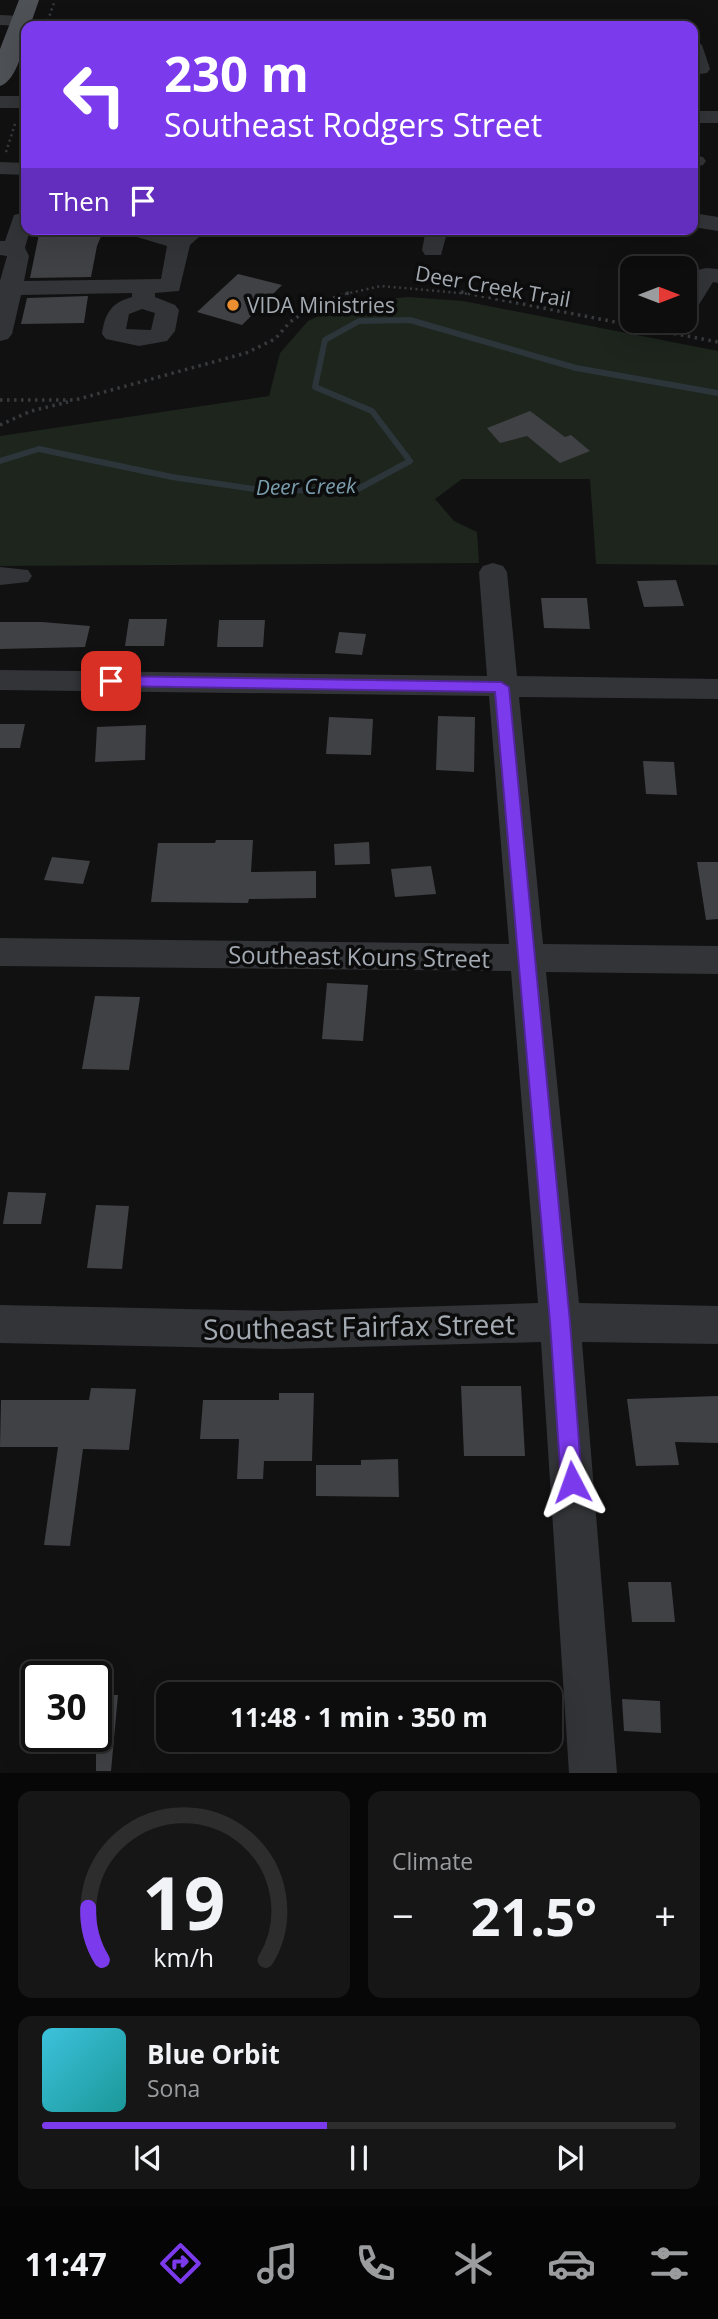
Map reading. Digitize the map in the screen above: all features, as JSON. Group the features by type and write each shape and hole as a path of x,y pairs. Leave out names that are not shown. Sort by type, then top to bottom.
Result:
{"main road":[{"path":"0,79 19,20"}],"street":[{"path":"698,48 698,69"},
{"path":"0,102 21,102"},
{"path":"698,117 718,117"},
{"path":"0,173 21,170"},
{"path":"0,173 21,180"},
{"path":"698,221 718,224"},
{"path":"0,334 6,288 18,256 7,248 21,222"},
{"path":"6,288 144,294 171,286 188,236"},
{"path":"697,290 706,275 718,276"},
{"path":"493,572 501,687 560,1322 593,1773"},
{"path":"0,680 718,689"},
{"name":"Southeast Kouns Street","path":"0,952 718,960"},
{"name":"Southeast Fairfax Street","path":"0,1324 282,1330 560,1322 718,1325"}],"path":[{"path":"48,21 55,0"},
{"path":"0,173 21,111"},
{"name":"Deer Creek Trail","path":"0,425 31,411 246,353 275,339 290,322 316,304 360,289 381,286 455,291 718,342"},
{"name":"Deer Creek Trail","path":"0,400 75,400"}],"shaded area":[{"path":"408,297 463,301 718,351 718,565 596,564 590,479 462,479 435,499 454,521 477,532 479,563 0,566 0,436 269,396 280,353 308,321 347,303"}],"building":[{"path":"39,235 102,235 91,277 30,278"},
{"name":"VIDA Ministries","path":"238,274 282,285 242,325 197,312"},
{"path":"88,296 84,323 21,324 27,298"},
{"path":"530,411 565,437 571,435 590,451 560,463 527,436 500,443 487,428"},
{"path":"676,580 684,606 644,607 637,581"},
{"path":"541,598 587,598 590,629 544,628"},
{"path":"129,619 167,619 164,646 125,646"},
{"path":"219,620 265,620 263,647 217,647"},
{"path":"0,622 90,626 85,647 0,649"},
{"path":"339,632 366,634 362,655 335,653"},
{"path":"438,716 475,717 474,772 436,770"},
{"path":"329,717 373,719 371,755 326,754"},
{"path":"0,724 25,724 20,748 0,748"},
{"path":"146,725 145,760 95,762 97,727"},
{"path":"643,761 674,762 677,795 646,794"},
{"path":"216,840 253,840 251,872 316,871 316,898 249,899 248,903 151,902 158,843 215,843"},
{"path":"369,842 370,864 335,865 334,844"},
{"path":"52,857 90,861 83,884 44,880"},
{"path":"697,862 718,862 718,919 706,920"},
{"path":"431,866 436,894 395,897 391,869"},
{"path":"327,983 368,985 363,1041 322,1039"},
{"path":"95,996 140,997 129,1070 82,1069"},
{"path":"8,1192 46,1193 41,1224 3,1224"},
{"path":"96,1205 129,1206 122,1269 87,1268"},
{"path":"461,1386 521,1386 525,1456 464,1456"},
{"path":"91,1388 136,1389 129,1450 83,1449 70,1546 44,1545 58,1447 0,1447 1,1400 89,1400"},
{"path":"279,1393 314,1393 312,1461 264,1461 263,1479 237,1479 239,1439 200,1439 203,1400 279,1400"},
{"path":"718,1396 718,1443 675,1442 679,1465 636,1466 627,1399"},
{"path":"398,1459 399,1497 316,1496 316,1465 361,1465 361,1460"},
{"path":"628,1582 671,1582 675,1622 632,1622"},
{"path":"112,1695 118,1695 111,1771 96,1771 96,1752 112,1752"},
{"path":"622,1699 660,1701 661,1733 624,1731"}],"waterway":[{"name":"Deer Creek","path":"0,461 39,449 172,477 268,491 358,489 410,461 372,411 315,387 325,340 359,321 410,320 576,368 718,393"}],"place":[{"name":"VIDA Ministries","path":"233,305"}],"route":[{"path":"111,681 501,687 560,1322 572,1482"}]}
